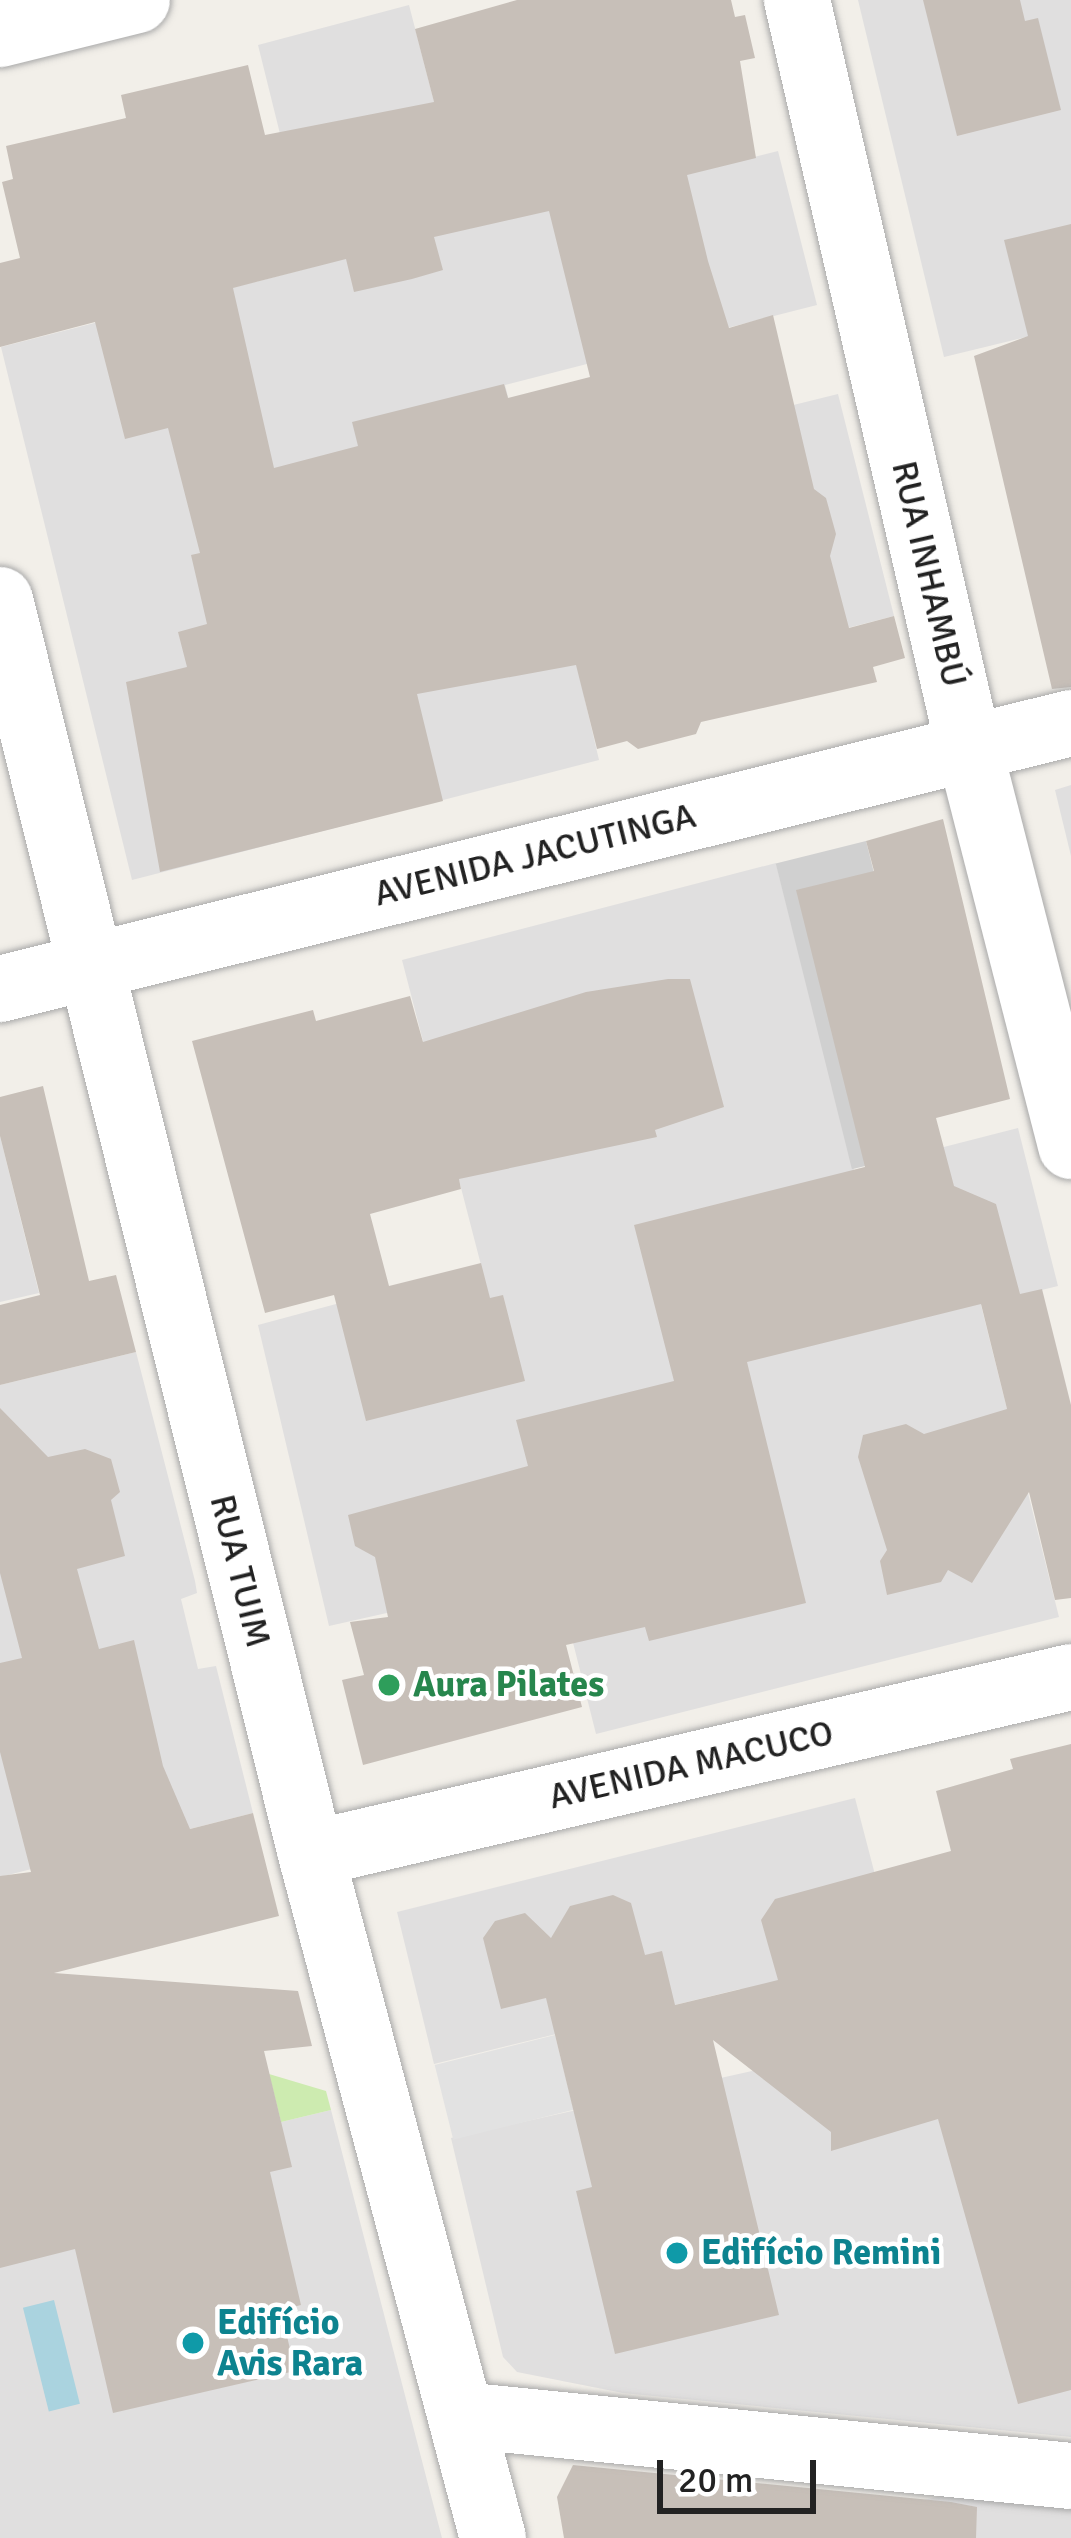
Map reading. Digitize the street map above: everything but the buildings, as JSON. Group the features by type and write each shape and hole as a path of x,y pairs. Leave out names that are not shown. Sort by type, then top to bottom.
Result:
{"street":[{"path":"0,34 137,0"},
{"name":"RUA INHAMBÚ","path":"797,0 969,748 1071,1146"},
{"name":"RUA TUIM","path":"0,600 87,966 311,1854 494,2538"},
{"name":"AVENIDA JACUTINGA","path":"0,989 1071,723"},
{"name":"AVENIDA MACUCO","path":"311,1854 1071,1677"},
{"path":"461,2415 1071,2476"}],"shaded area":[{"path":"858,0 1071,0 1071,326 944,357"},
{"path":"409,5 467,229 778,151 817,305 505,385 527,471 838,394 894,616 584,696 599,760 132,880 1,347 313,267 258,45"},
{"path":"1071,785 1071,856 1055,790"},
{"path":"866,841 942,1147 852,1169 776,863"},
{"path":"776,863 854,1170 1018,1128 1058,1286 981,1305 1059,1617 596,1734 556,1575 329,1626 258,1325 481,1265 402,960"},
{"path":"0,1136 39,1293 0,1302"},
{"path":"136,1352 195,1581 197,1593 181,1599 198,1669 216,1666 253,1813 0,1877 0,1385"},
{"path":"855,1798 903,1982 1071,1945 1071,2437 623,2393 517,2372 503,2357 451,2138 761,2069 740,1989 434,2064 397,1912"},
{"path":"0,1992 281,2122 331,2110 442,2538 0,2538"},
{"path":"555,2035 574,2110 453,2140 435,2065"},
{"path":"949,2494 1071,2508 1071,2538 765,2538"}],"green space":[{"path":"269,2074 326,2091 331,2110 281,2122"}],"water":[{"path":"54,2300 80,2404 49,2412 23,2308"}],"place":[{"name":"Aura Pilates","path":"389,1685"},
{"name":"Edifício Remini","path":"677,2253"},
{"name":"Edifício Avis Rara","path":"193,2343"}]}
